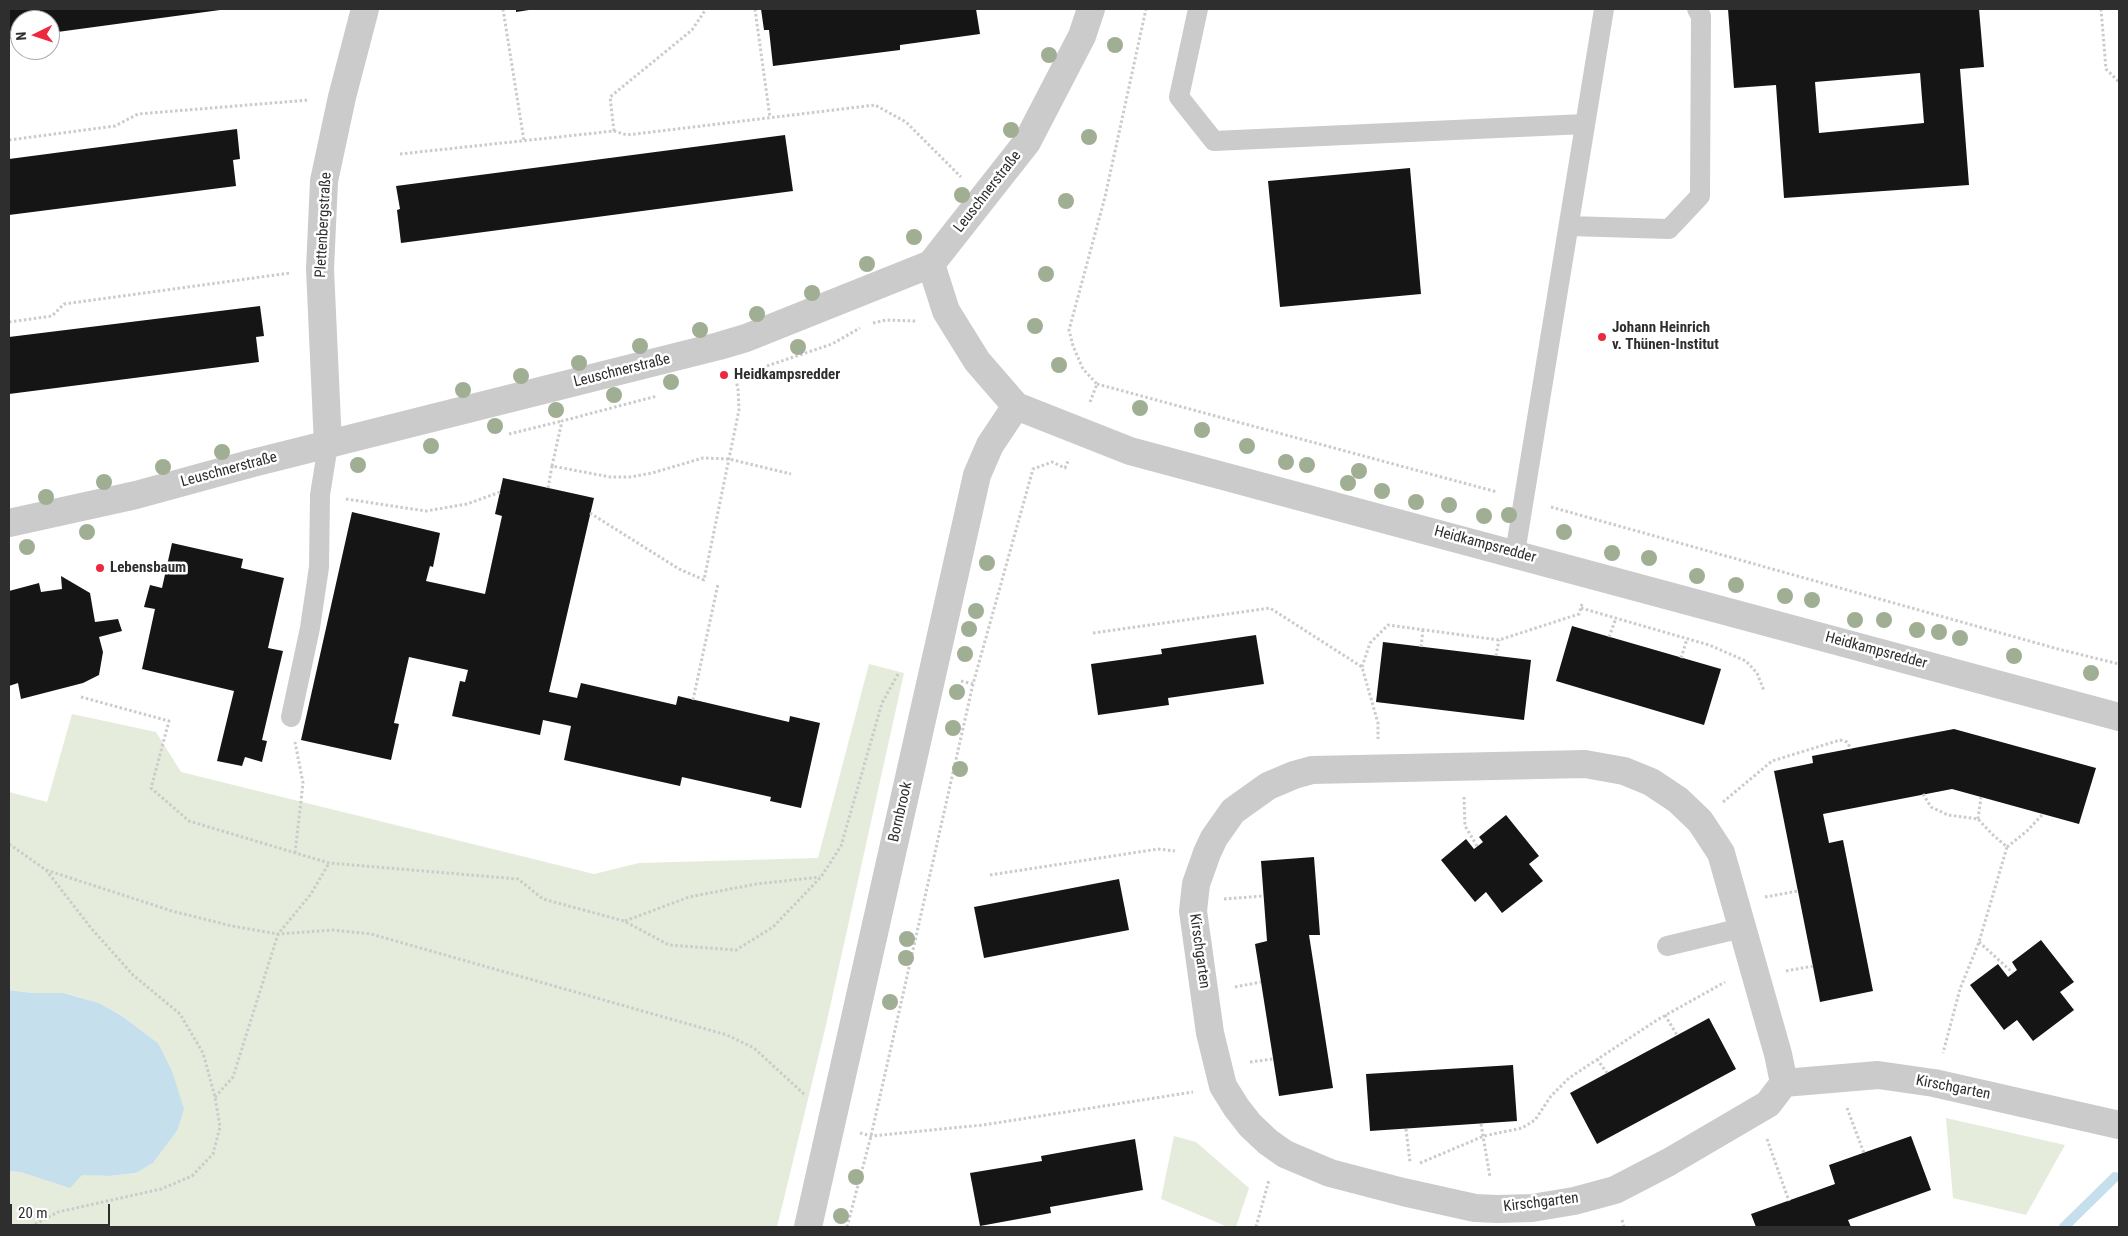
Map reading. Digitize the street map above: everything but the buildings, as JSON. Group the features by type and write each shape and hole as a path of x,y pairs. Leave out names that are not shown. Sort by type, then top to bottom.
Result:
{"street":[{"name":"Plettenbergstraße","path":"328,445 320,269 324,181 342,97 365,9"},
{"name":"Leuschnerstraße","path":"9,523 136,495 253,463 746,338 931,264 1027,142 1082,36 1091,9"},
{"name":"Heidkampsredder","path":"931,264 946,310 977,361 1016,406 1130,451 2119,717"},
{"name":"Bornbrook","path":"808,1227 977,475 990,445 1016,406"},
{"name":"Kirschgarten","path":"1585,764 1624,771 1651,782 1678,800 1700,821 1720,853 1778,1054 1784,1083 1768,1104 1669,1162 1615,1190 1574,1201 1532,1208 1475,1208 1407,1180 1330,1173 1285,1154 1268,1142 1250,1125 1223,1086 1210,1033 1193,911 1196,884 1214,838 1234,811 1268,786 1294,775 1312,770 1463,766 1585,764"},
{"name":"Kirschgarten","path":"1784,1083 1878,1076 1934,1083 2119,1125"}],"lane":[{"path":"1198,9 1179,96 1214,141 1585,124"},
{"path":"1515,553 1604,9"},
{"path":"1568,226 1668,229 1700,196 1701,16 1697,9"},
{"path":"291,717 310,628 319,567 320,495 328,445"},
{"path":"1667,946 1742,928"}],"path":[{"path":"503,9 524,141"},
{"path":"614,131 610,97 692,30 706,9"},
{"path":"755,9 770,118"},
{"path":"1146,9 1105,197 1069,330 1073,346 1083,369 1096,384 1525,500 2058,649 2119,664"},
{"path":"2101,9 2106,69 2119,82"},
{"path":"9,140 115,126 138,114 342,97"},
{"path":"400,154 614,131 627,135 875,105 906,122 982,199"},
{"path":"9,322 52,316 64,304 320,269"},
{"path":"760,368 832,344 866,325 886,320 914,320 922,325"},
{"path":"590,514 671,564 704,580 739,410 735,376 743,374"},
{"path":"848,1227 871,1136 973,684 1033,469 1052,462 1066,468 1096,384"},
{"path":"548,488 562,421 658,396"},
{"path":"552,466 610,477 630,477 652,473 703,458 729,459 791,474"},
{"path":"320,495 426,511 467,504 500,492"},
{"path":"1379,768 1378,723 1362,667 1370,643 1388,625 1499,640 1579,614 1593,576"},
{"path":"693,700 718,584"},
{"path":"1093,633 1270,608 1362,667"},
{"path":"1581,608 1709,645 1746,661 1757,673 1764,691"},
{"path":"1609,637 1616,618"},
{"path":"1422,647 1423,629"},
{"path":"1681,658 1687,638"},
{"path":"1496,656 1499,640"},
{"path":"81,697 169,721 151,788 189,821 329,863 518,879 543,899 624,921 669,945 736,950 773,927 821,877 841,846 882,703 904,664 973,684"},
{"path":"291,717 302,784 295,853"},
{"path":"1700,821 1772,761 1840,740 1847,742 1851,749"},
{"path":"1463,766 1465,826 1477,846"},
{"path":"1923,794 1931,807 1948,815 1978,819 2007,847"},
{"path":"1978,819 1981,797"},
{"path":"1934,1083 1960,989 1979,942 2007,847 2027,831 2043,814"},
{"path":"9,844 46,870 91,928 133,975 180,1014 203,1053 215,1096 220,1127 213,1154 192,1176 160,1189 58,1212 30,1227"},
{"path":"990,875 1158,849 1207,853"},
{"path":"215,1096 233,1077 278,934 311,894 329,863"},
{"path":"46,870 172,910 232,926 278,934 333,930 371,934 728,1035 754,1048 799,1088 832,1125 871,1136 982,1125 1223,1086"},
{"path":"624,921 689,897 756,884 821,877"},
{"path":"1194,901 1264,896"},
{"path":"1979,942 2013,973"},
{"path":"1406,1128 1407,1180 1484,1136 1522,1128 1535,1120 1557,1090 1569,1078 1596,1059 1665,1015 1753,967"},
{"path":"1665,1015 1677,1035"},
{"path":"1596,1059 1607,1073"},
{"path":"1836,1080 1864,1153"},
{"path":"1756,1110 1789,1201"},
{"path":"1481,1124 1497,1209"},
{"path":"1256,1227 1270,1176 1285,1154"}],"green space":[{"path":"869,664 904,673 826,1025 777,1227 9,1227 9,1171 110,1176 136,1173 153,1163 177,1131 158,1043 122,1016 99,1003 65,993 32,993 9,990 9,792 47,802 72,714 156,732 181,772 594,874 639,863 818,858"},
{"path":"1946,1118 2065,1145 2026,1215 1953,1198"},
{"path":"1174,1136 1196,1142 1249,1188 1236,1227 1228,1227 1161,1199"}],"water":[{"path":"9,990 32,993 64,993 99,1003 122,1016 158,1043 172,1071 184,1109 177,1131 153,1163 136,1173 110,1176 82,1175 70,1188 21,1172 9,1171"}],"waterway":[{"path":"2064,1227 2115,1177"}],"place":[{"name":"Johann Heinrich v. Thünen-Institut","path":"1602,337"},
{"name":"Heidkampsredder","path":"724,375"},
{"name":"Lebensbaum","path":"100,568"}]}
